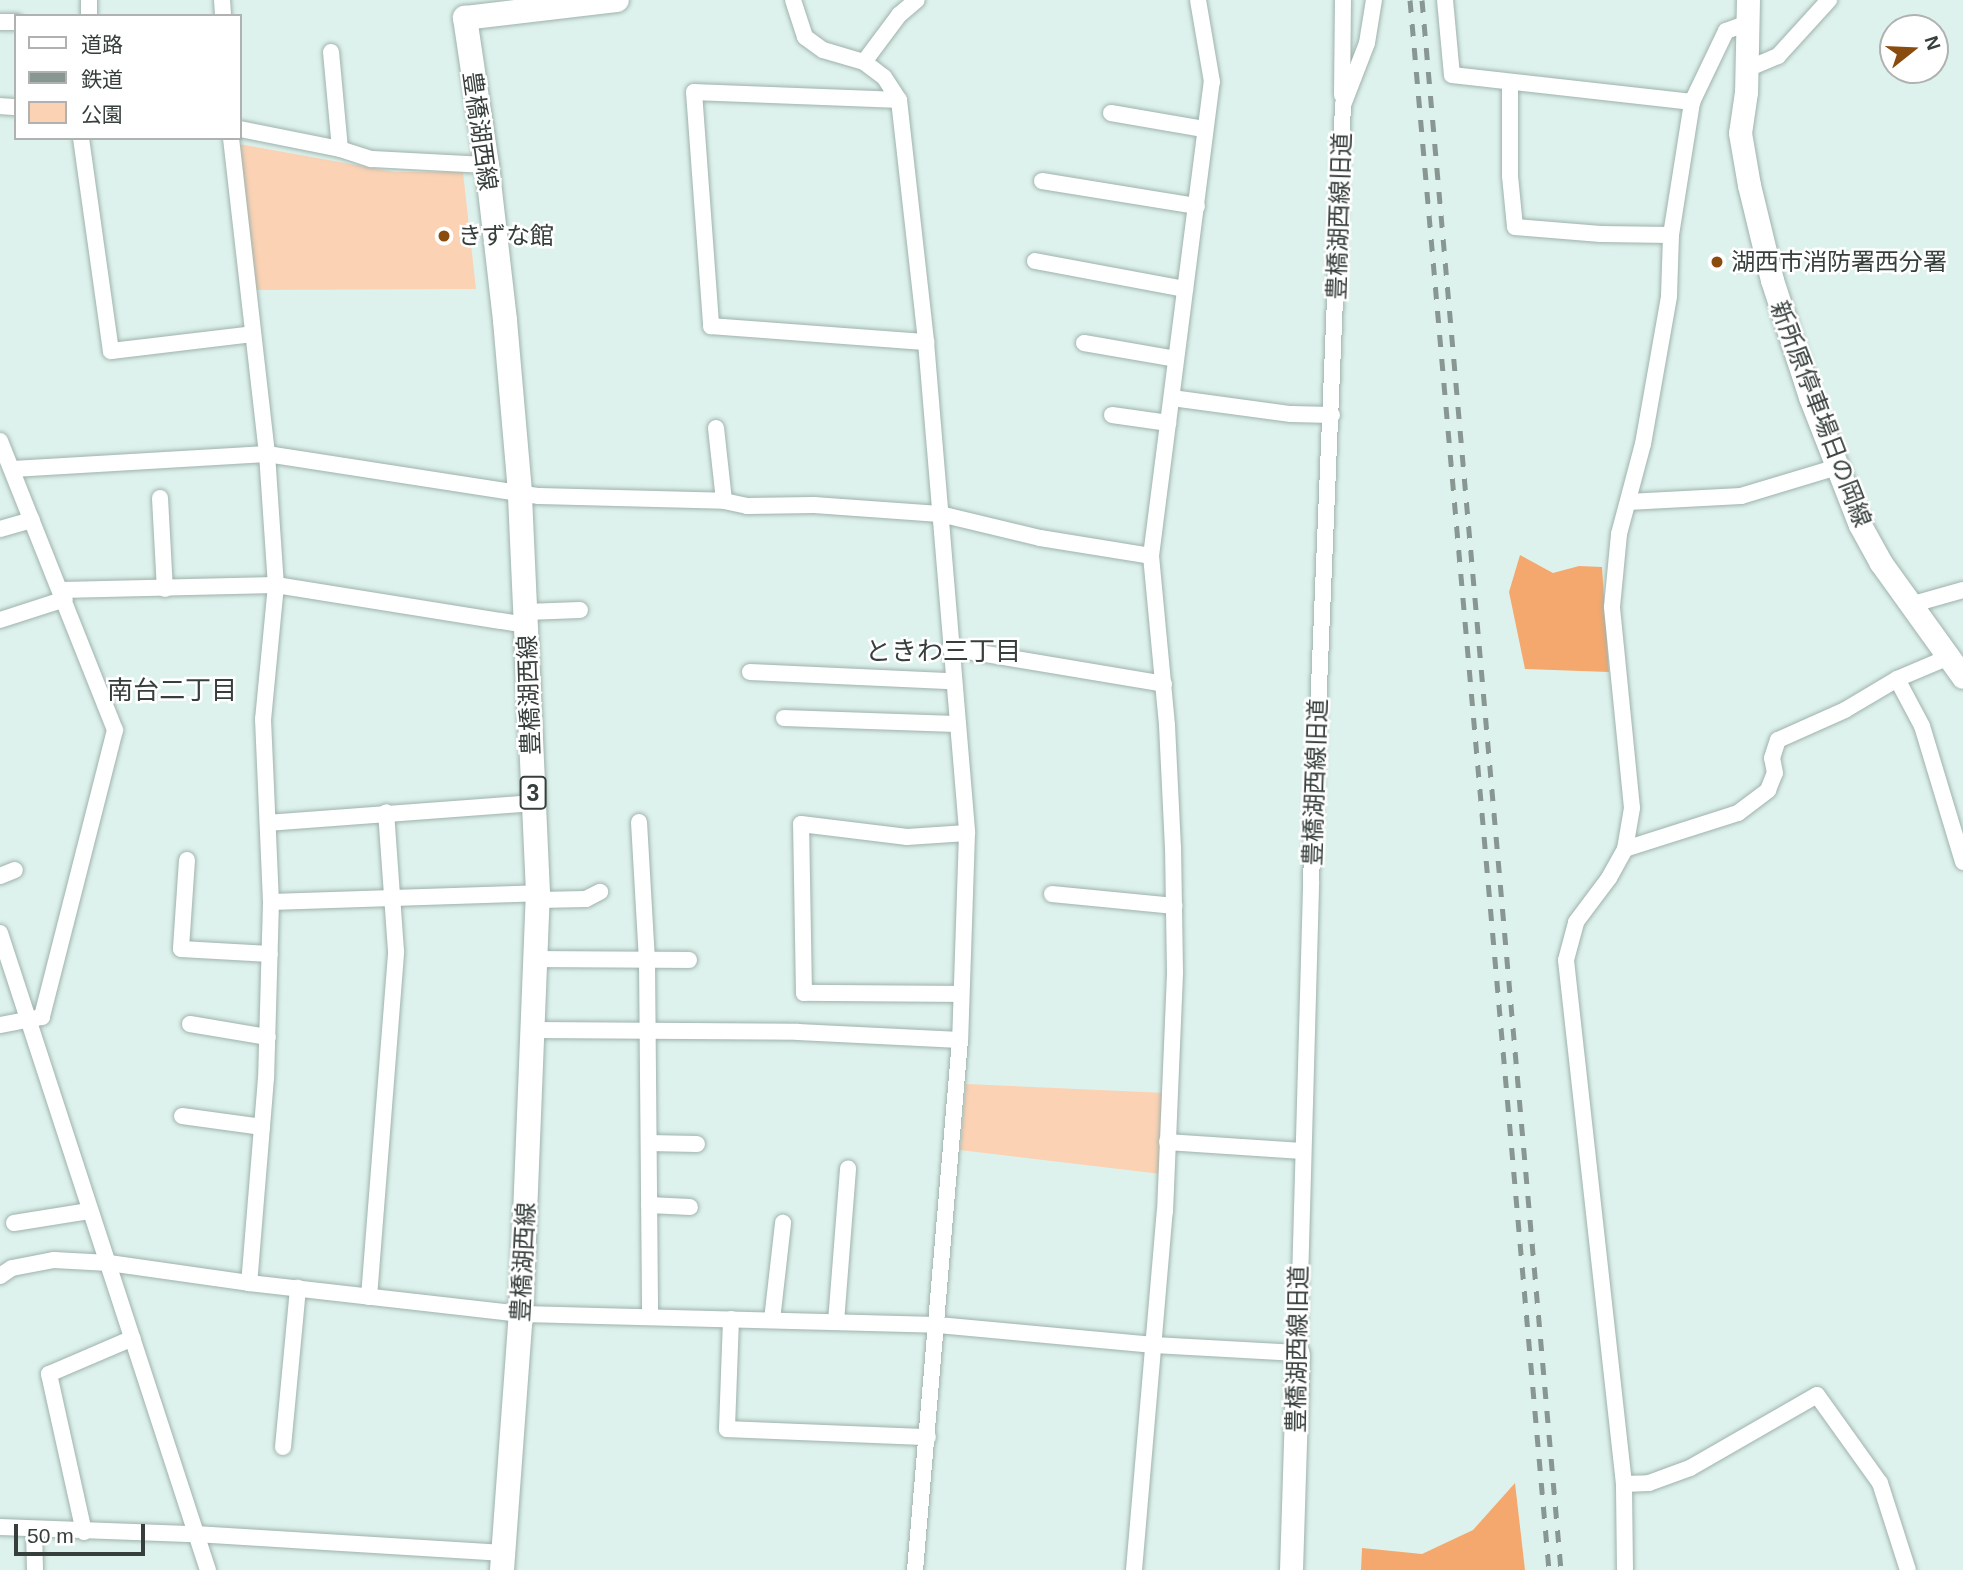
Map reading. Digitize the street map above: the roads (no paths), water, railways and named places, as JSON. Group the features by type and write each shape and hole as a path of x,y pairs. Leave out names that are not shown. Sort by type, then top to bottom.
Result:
{"main road":[{"name":"豊橋湖西線","path":"503,1561 521,1314 538,896 520,492 505,320 487,165 464,9 617,0"},
{"name":"新所原停車場日の岡線","path":"1748,0 1740,133 1749,185 1772,280 1810,397 1860,525 1881,563 1963,677"},
{"name":"豊橋湖西線旧道","path":"1291,1570 1298,1353"}],"street":[{"path":"793,0 805,37 823,50 864,62 884,77 899,100 926,342 952,681 967,833 960,1040 938,1325 915,1570"},
{"path":"864,62 899,15 917,0"},
{"path":"1135,1570 1154,1345 1173,1054 1174,906 1164,684 1151,556 1212,82 1198,0"},
{"path":"1343,0 1343,105"},
{"name":"豊橋湖西線旧道","path":"1298,1353 1302,1150 1343,105 1367,43 1374,0"},
{"path":"1445,0 1452,75 1692,102"},
{"path":"1745,70 1778,56 1829,0"},
{"path":"1625,1570 1624,1484 1566,960 1576,922 1609,878 1625,849 1632,808 1612,607 1619,534 1653,398 1670,296 1671,235 1692,102 1726,31 1748,23"},
{"path":"331,52 340,149"},
{"path":"1510,83 1510,176 1515,227 1601,234 1671,235"},
{"path":"899,100 694,92 711,326 926,342"},
{"path":"1111,113 1204,129"},
{"path":"242,129 340,149 370,159 487,165"},
{"path":"81,140 111,351 253,334"},
{"path":"231,140 267,454 276,586 264,719 271,902 268,1037 249,1283"},
{"path":"1042,181 1197,206"},
{"path":"1035,261 1185,289"},
{"path":"1084,343 1176,359"},
{"path":"1172,398 1291,414 1332,415"},
{"path":"1112,415 1168,423"},
{"path":"716,428 724,501"},
{"path":"0,441 116,730 42,1017 0,1024"},
{"path":"13,469 267,454 520,492 724,501 747,506 814,505 940,514 1040,538 1151,556"},
{"path":"1628,502 1741,496 1837,467"},
{"path":"160,498 165,589"},
{"path":"0,529 32,520"},
{"path":"0,620 63,594 276,586 526,619 580,610"},
{"path":"1910,605 1963,590"},
{"path":"950,648 1164,684"},
{"path":"1625,849 1738,813 1768,790 1775,773 1772,758 1779,740 1845,710 1897,679 1949,657"},
{"path":"750,672 952,681"},
{"path":"1897,679 1922,726 1963,862"},
{"path":"784,718 956,724"},
{"path":"268,823 533,803"},
{"path":"369,1297 396,951 386,812"},
{"path":"639,822 647,960 650,1316"},
{"path":"961,994 804,993 801,824 907,838 967,833"},
{"path":"187,860 181,949 270,954"},
{"path":"271,902 538,896 586,899 600,892"},
{"path":"1052,894 1174,906"},
{"path":"0,933 208,1570"},
{"path":"536,959 689,960"},
{"path":"190,1024 268,1037"},
{"path":"534,1030 648,1028 960,1040"},
{"path":"182,1116 262,1126"},
{"path":"1167,1142 1302,1150"},
{"path":"649,1143 697,1144"},
{"path":"836,1322 848,1168"},
{"path":"649,1205 690,1207"},
{"path":"14,1223 89,1211"},
{"path":"772,1320 783,1223"},
{"path":"0,1276 12,1268 54,1260 109,1263 249,1283 521,1314 938,1325 1154,1345 1298,1353"},
{"path":"283,1447 298,1288"},
{"path":"731,1319 727,1429 928,1437"},
{"path":"84,1532 49,1374 133,1338"},
{"path":"1624,1484 1649,1483 1690,1468 1817,1395 1880,1483 1908,1570"},
{"path":"0,1527 195,1534 503,1561"},
{"path":"34,1529 35,1570"}],"railway":[{"path":"1410,0 1549,1570"},
{"path":"1422,0 1561,1570"}],"place":[{"name":"きずな館","path":"444,236"},
{"name":"湖西市消防署西分署","path":"1717,262"}],"district":[{"name":"ときわ三丁目","path":"943,652"},
{"name":"南台二丁目","path":"172,691"}]}
